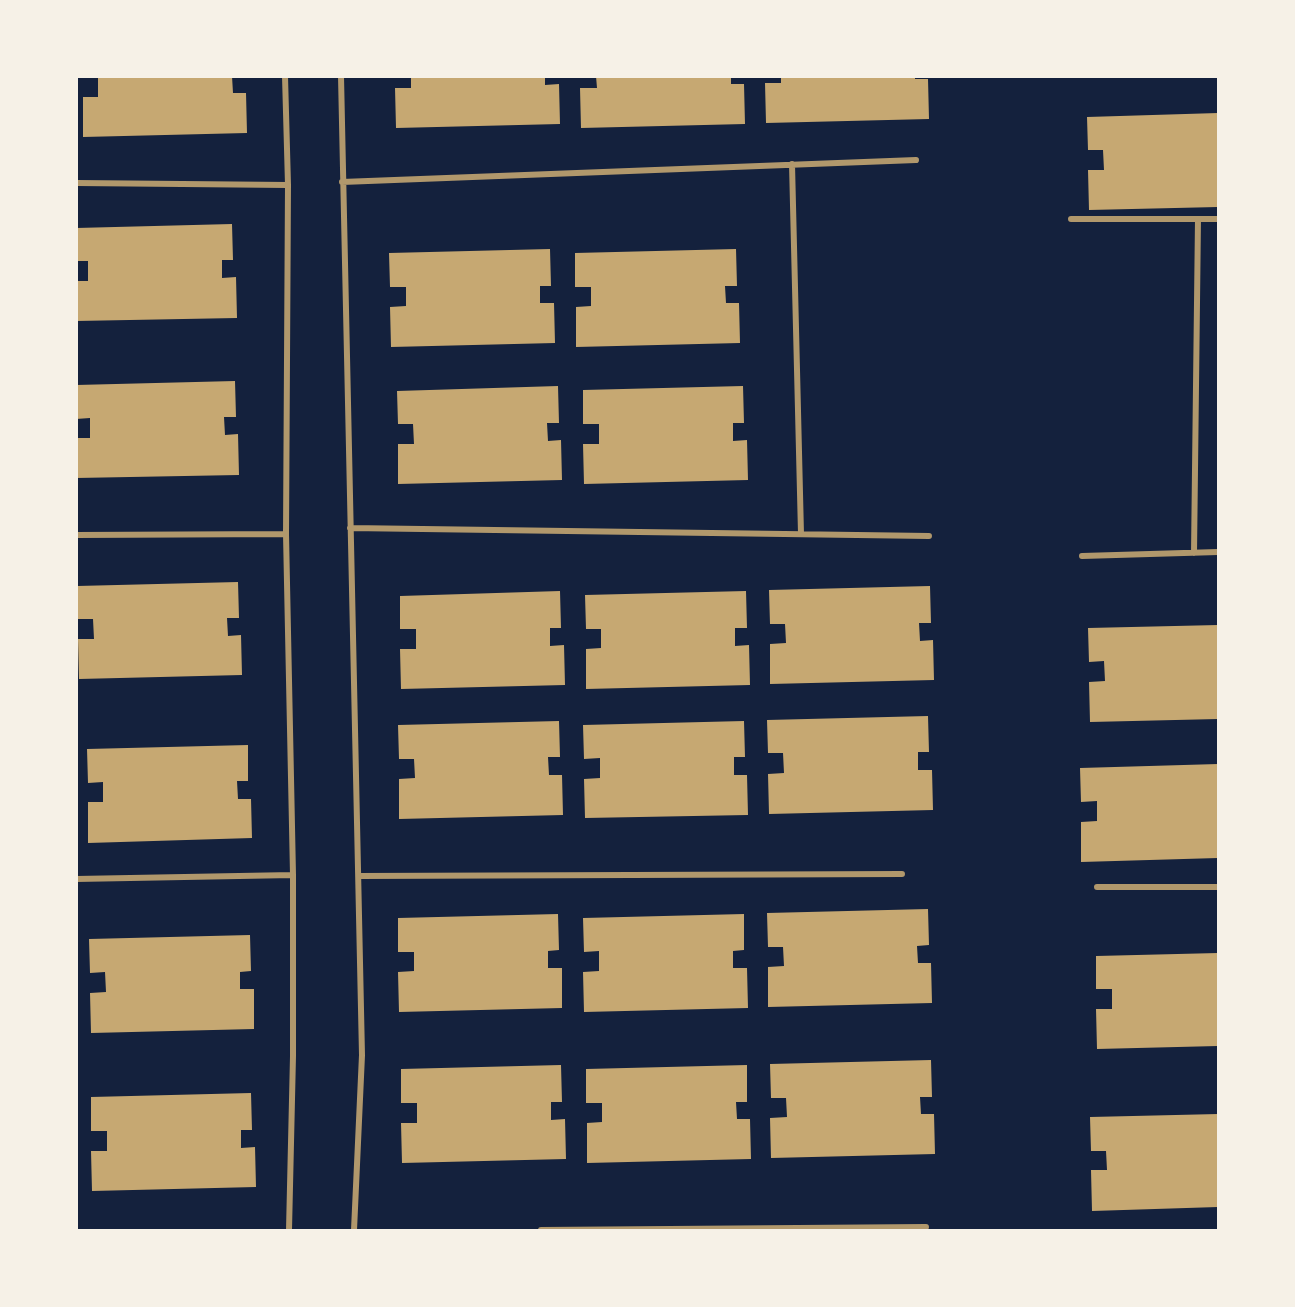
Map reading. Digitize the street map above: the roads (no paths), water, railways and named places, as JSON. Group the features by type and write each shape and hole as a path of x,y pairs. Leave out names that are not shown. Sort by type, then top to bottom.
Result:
{"street":[{"path":"285,76 288,184 286,534 293,875 293,1045 289,1230"},
{"path":"341,76 361,1096 354,1230"},
{"path":"342,182 916,159"},
{"path":"792,164 801,534"},
{"path":"76,183 288,184"},
{"path":"1071,219 1218,219"},
{"path":"1194,553 1198,219"},
{"path":"350,528 929,536"},
{"path":"76,535 286,534"},
{"path":"1082,556 1218,552"},
{"path":"358,876 902,874"},
{"path":"76,879 293,875"},
{"path":"1097,887 1218,887"},
{"path":"541,1230 926,1227"}]}
